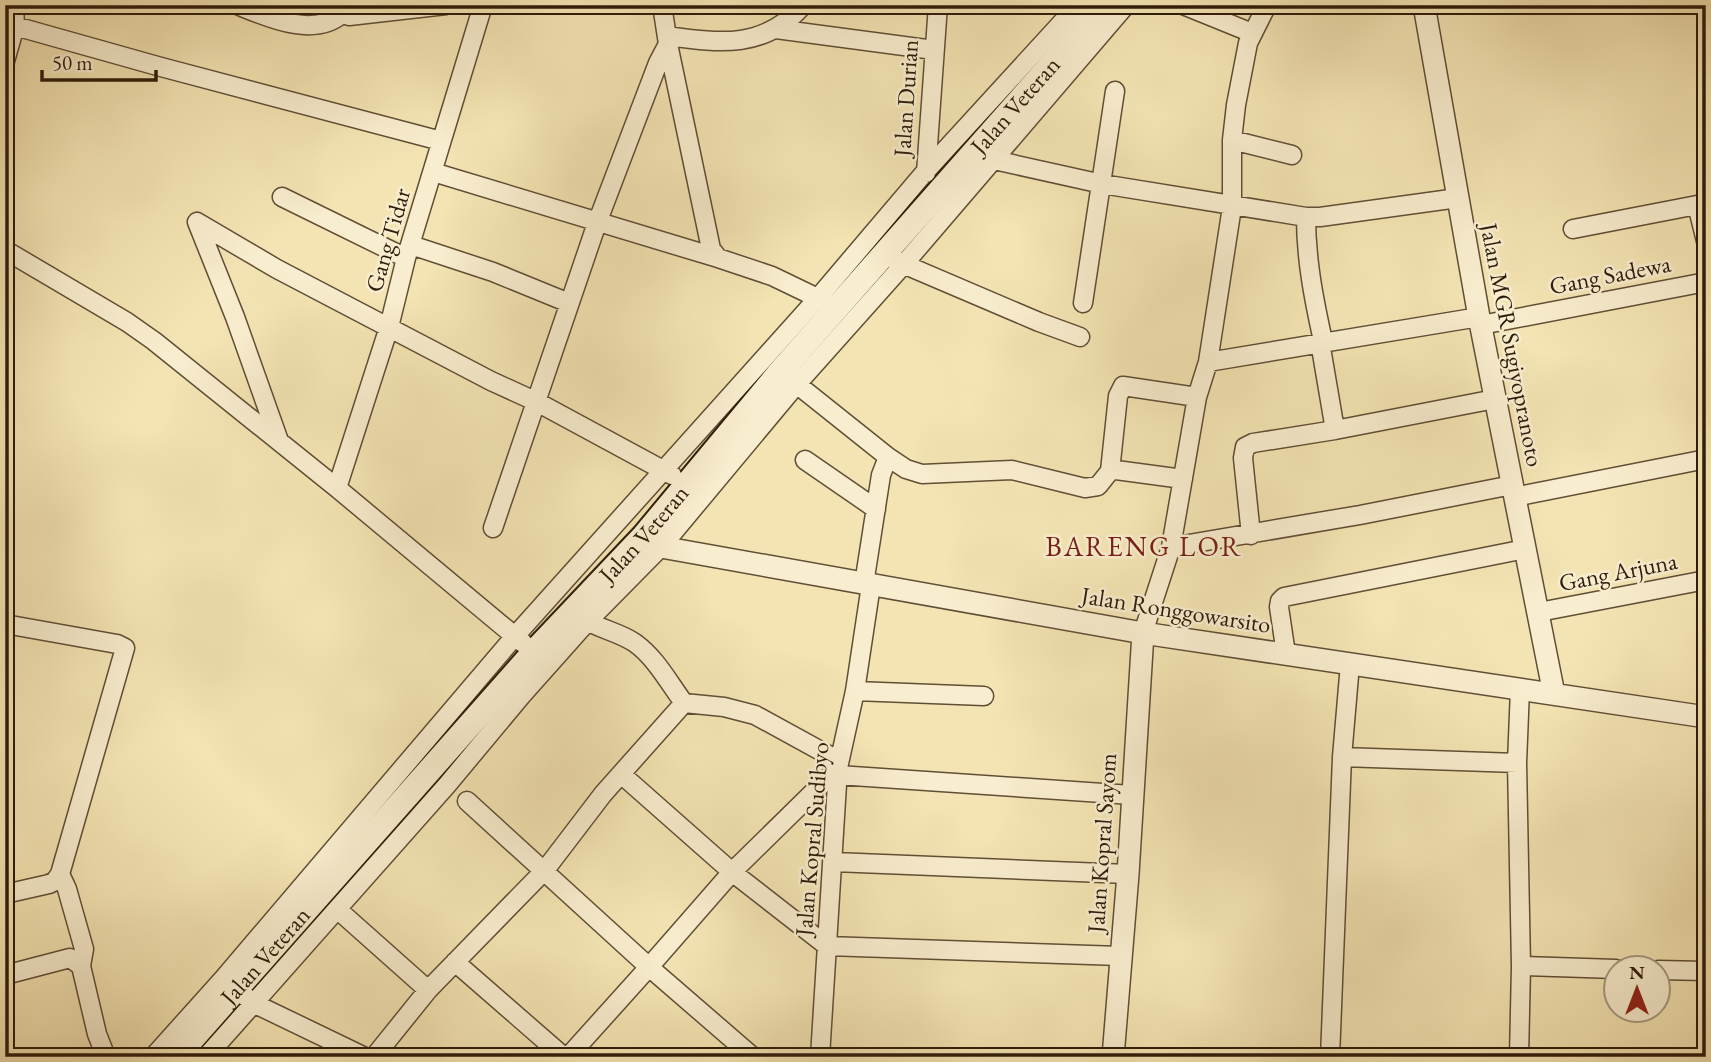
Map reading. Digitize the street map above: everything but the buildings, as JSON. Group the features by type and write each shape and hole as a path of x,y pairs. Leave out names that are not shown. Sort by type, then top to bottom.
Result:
{"main road":[{"name":"Jalan Veteran","path":"176,1057 237,991 443,782 535,651 581,616 652,541 685,484 789,378 828,303 893,260 934,179 987,152 1110,8"}],"street":[{"path":"5,61 15,26 14,5"},
{"path":"237,5 279,21 311,24 331,20 343,9 349,16 446,5"},
{"name":"Gang Tidar","path":"337,488 389,327 408,251 483,5"},
{"path":"662,5 704,222 711,248 718,258"},
{"path":"668,40 734,43 776,29 795,15 803,5"},
{"name":"Jalan Durian","path":"934,179 934,50 938,5"},
{"path":"443,782 515,636 665,470 828,303 1078,5"},
{"path":"1183,5 1252,33"},
{"path":"1143,633 1171,547 1197,397 1208,362 1233,206 1232,140 1240,84 1252,33 1267,5"},
{"name":"Jalan MGR Sugiyopranoto","path":"1424,5 1480,321 1554,694"},
{"path":"15,26 441,141"},
{"path":"776,29 934,50"},
{"path":"493,527 597,223 668,40"},
{"path":"1083,303 1115,91"},
{"path":"1232,140 1292,155"},
{"path":"652,541 789,378 987,152 1102,184 1306,217 1458,198"},
{"path":"433,172 718,258 772,276 828,303"},
{"path":"282,197 408,251 493,272 569,303"},
{"path":"1573,229 1702,204 1706,241"},
{"path":"1306,217 1307,257 1335,430"},
{"path":"280,442 197,222 277,269 491,381 537,401 665,470 685,484"},
{"path":"5,250 127,322 154,341 535,651"},
{"path":"893,260 1080,337"},
{"name":"Gang Sadewa","path":"1208,362 1322,341 1480,321 1706,282"},
{"path":"789,378 906,469 922,474 1012,470 1085,488 1098,485 1110,471 1118,396 1123,386 1197,397"},
{"path":"1251,534 1244,467 1245,447 1253,443 1495,399"},
{"name":"Jalan Kopral Sudibyo","path":"820,1057 839,768 855,691 881,475 888,457"},
{"path":"1171,547 1706,459"},
{"path":"805,460 876,509"},
{"path":"1110,471 1183,479"},
{"name":"Jalan Ronggowarsito","path":"652,541 867,584 1143,633 1706,717"},
{"path":"1286,654 1279,607 1284,597 1525,549"},
{"name":"Gang Arjuna","path":"1539,612 1706,580"},
{"path":"153,1057 337,909 443,782 522,695 581,616 646,651 684,704"},
{"path":"5,624 117,644 125,649 60,874 55,881 48,884 5,894"},
{"name":"Jalan Kopral Sayom","path":"1113,1057 1143,633"},
{"path":"1330,1057 1342,757 1350,664"},
{"path":"1519,1057 1521,967 1517,763 1520,690"},
{"path":"855,691 984,696"},
{"path":"684,704 724,707 755,715 839,768 1132,795"},
{"path":"374,1057 428,990 544,870 621,774 684,704"},
{"path":"1342,757 1517,763"},
{"path":"455,962 566,1057 732,872 839,768"},
{"path":"621,774 732,872 827,946 1120,956"},
{"path":"443,782 753,1057"},
{"path":"834,862 1128,874"},
{"path":"60,874 68,890 85,949 81,966 97,1034 106,1057"},
{"path":"337,909 428,990"},
{"path":"5,975 70,958 81,966"},
{"path":"1521,967 1602,969"},
{"path":"1672,970 1706,971"},
{"path":"206,1057 237,991"},
{"path":"237,991 365,1057"}],"district":[{"name":"BARENG LOR","path":"1144,546"}]}
